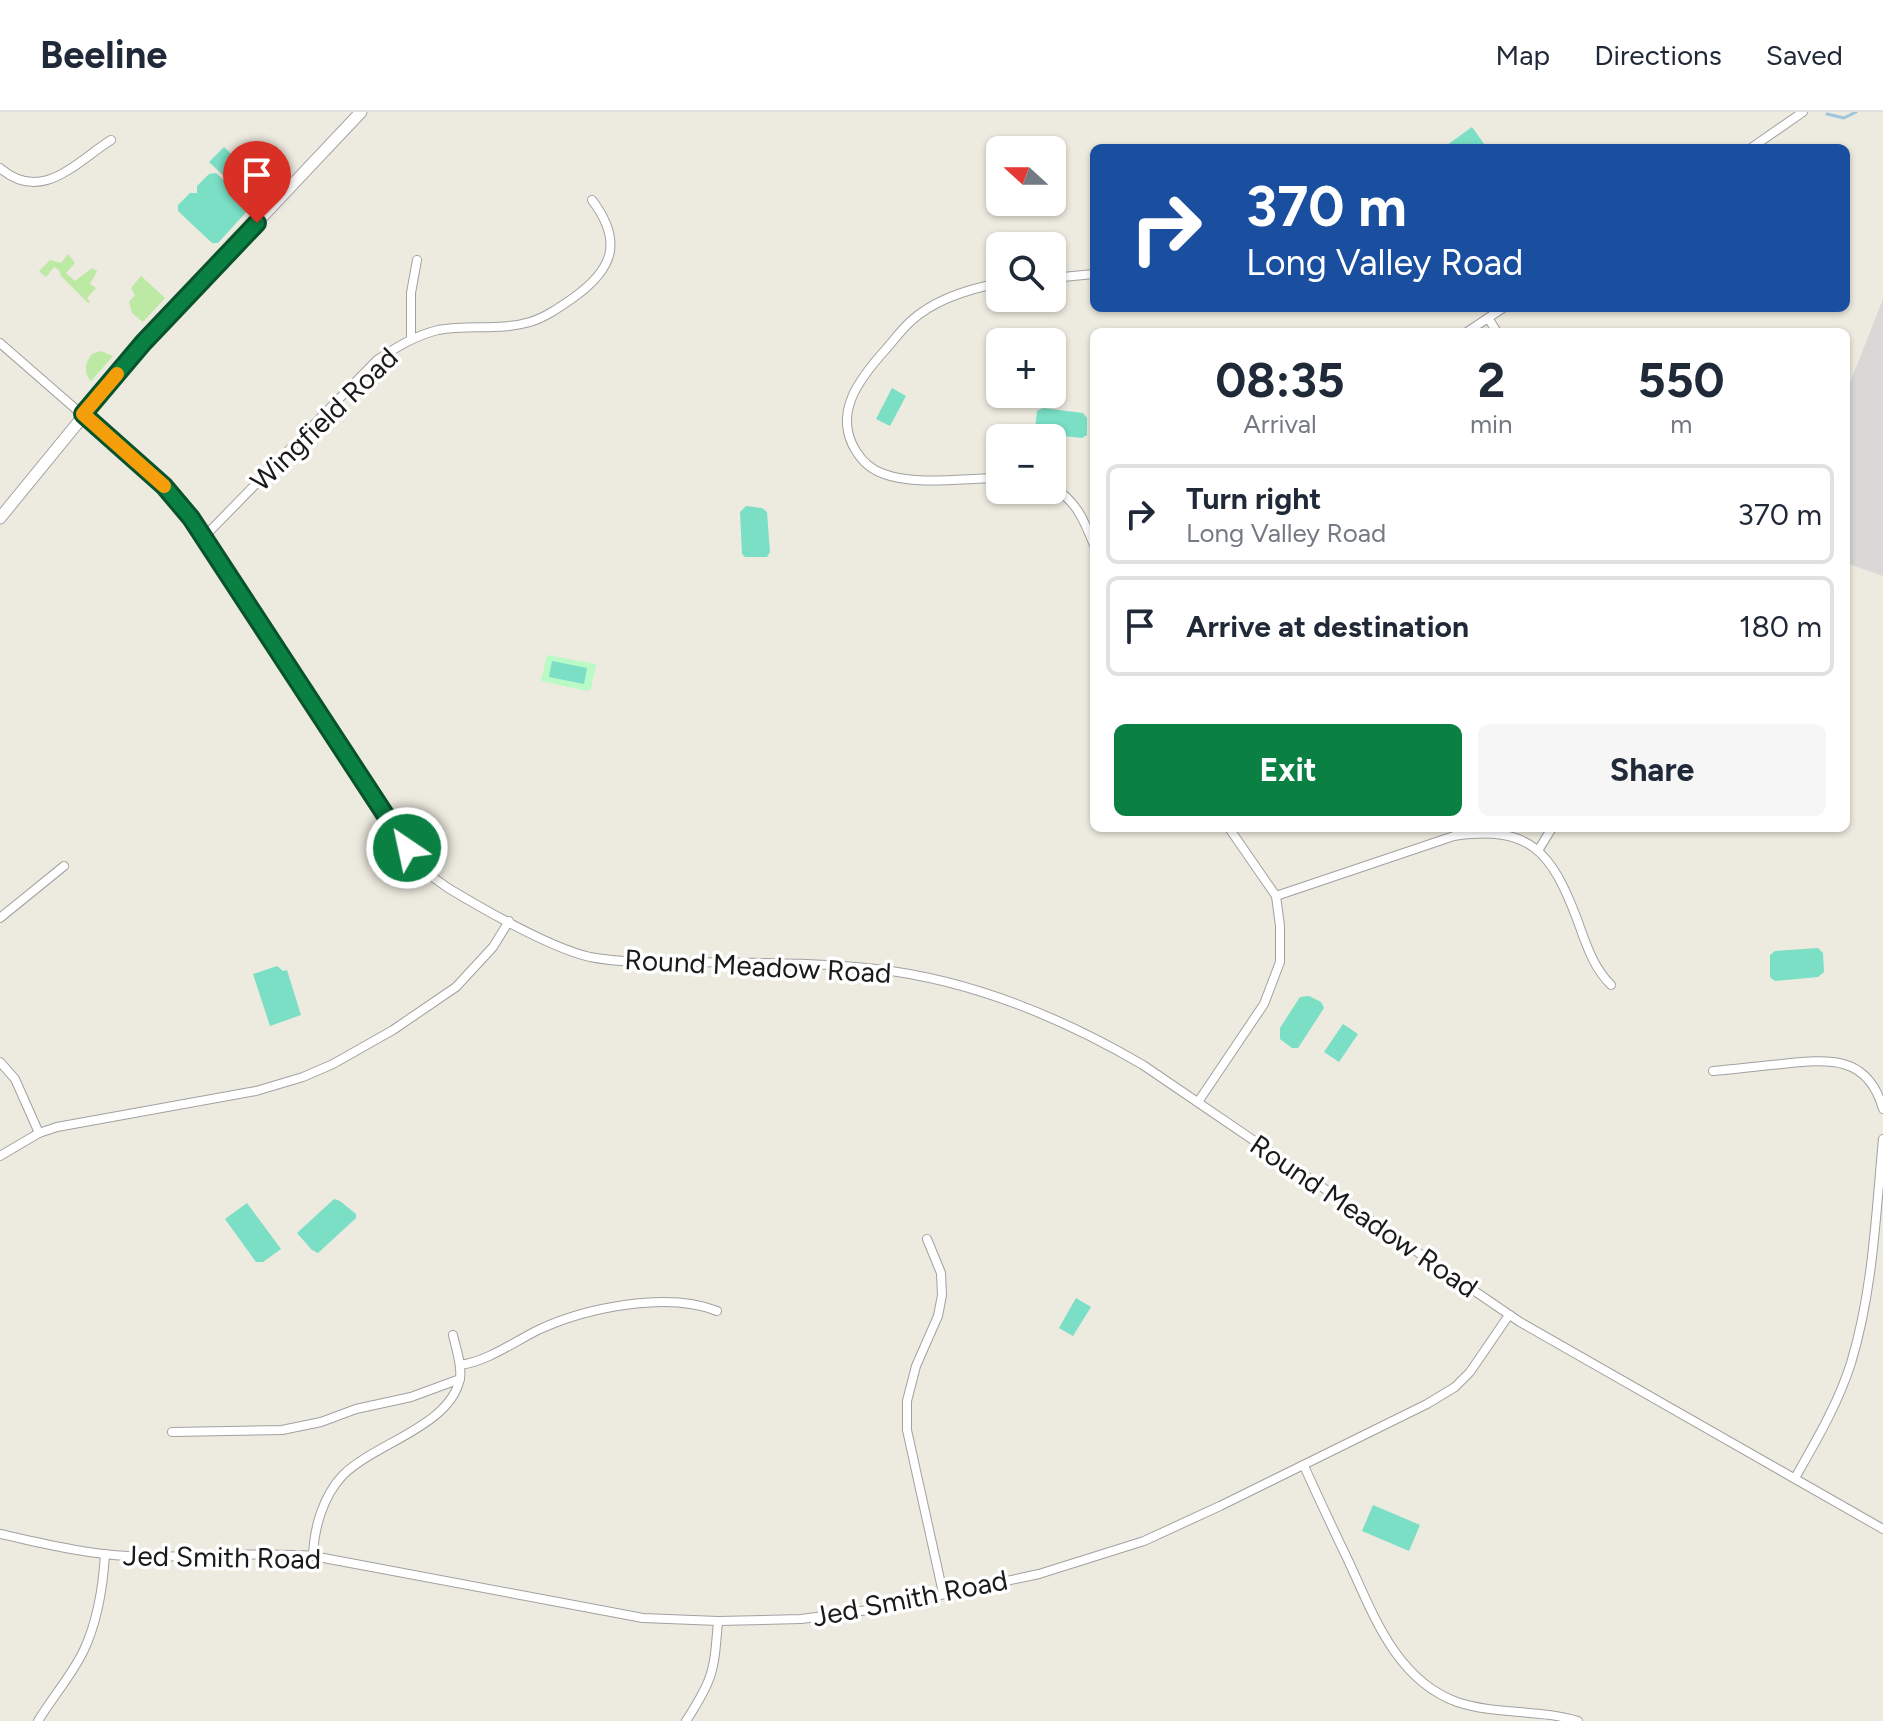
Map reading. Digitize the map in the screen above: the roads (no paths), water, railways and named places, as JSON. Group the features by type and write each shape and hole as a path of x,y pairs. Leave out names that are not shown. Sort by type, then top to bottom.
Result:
{"street":[{"path":"0,518 143,343 361,112"},
{"path":"1757,144 1803,112"},
{"path":"0,168 20,181 51,180 111,140"},
{"name":"Wingfield Road","path":"204,537 368,369 411,338 441,329 530,322 552,312 592,285 604,269 610,235 606,219 592,200"},
{"path":"411,338 411,293 417,260"},
{"path":"1066,277 1090,274"},
{"path":"986,286 959,293 934,304 911,321 872,364 853,392 847,409 847,427 850,442 861,460 880,473 902,479 986,478"},
{"path":"1473,328 1497,312"},
{"path":"1488,318 1494,328"},
{"name":"Round Meadow Road","path":"0,343 164,486 204,537 417,861 448,888 509,921 589,956 612,960 819,964 879,969 949,983 1016,1004 1076,1029 1143,1065 1509,1315 1883,1529"},
{"path":"1066,496 1090,535"},
{"path":"1198,1102 1264,1004 1280,962 1276,896 1232,832"},
{"path":"1276,896 1454,836 1484,832 1512,836 1539,849 1560,880 1589,952 1600,974 1611,985"},
{"path":"1539,849 1550,832"},
{"path":"0,918 64,866"},
{"path":"0,1156 39,1133 57,1127 256,1091 333,1064 393,1030 456,987 493,947 509,921"},
{"path":"1713,1071 1832,1060 1858,1070 1872,1082 1883,1109"},
{"path":"0,1062 15,1079 39,1133"},
{"path":"1795,1478 1833,1411 1851,1362 1864,1305 1883,1139"},
{"path":"927,1239 941,1273 942,1295 938,1316 916,1366 907,1401 907,1430 943,1593"},
{"path":"460,1365 475,1363 540,1329 584,1312 669,1304 697,1304 717,1311"},
{"name":"Jed Smith Road","path":"0,1534 105,1554 313,1556 643,1618 718,1621 816,1617 876,1609 1039,1574 1144,1541 1304,1466 1455,1387 1470,1372 1509,1315"},
{"path":"313,1556 315,1533 324,1503 341,1477 360,1461 442,1410 453,1397 460,1379 460,1365 453,1335"},
{"path":"172,1432 282,1430 411,1397 460,1379"},
{"path":"1304,1466 1378,1625 1406,1666 1426,1685 1458,1702 1473,1706 1562,1716 1578,1721"},
{"path":"38,1721 82,1654 103,1586 105,1554"},
{"path":"686,1721 709,1686 715,1669 718,1621"}],"water":[{"path":"260,162 274,175 251,200 240,189"}],"waterway":[{"path":"1827,114 1844,118 1856,112"}]}
